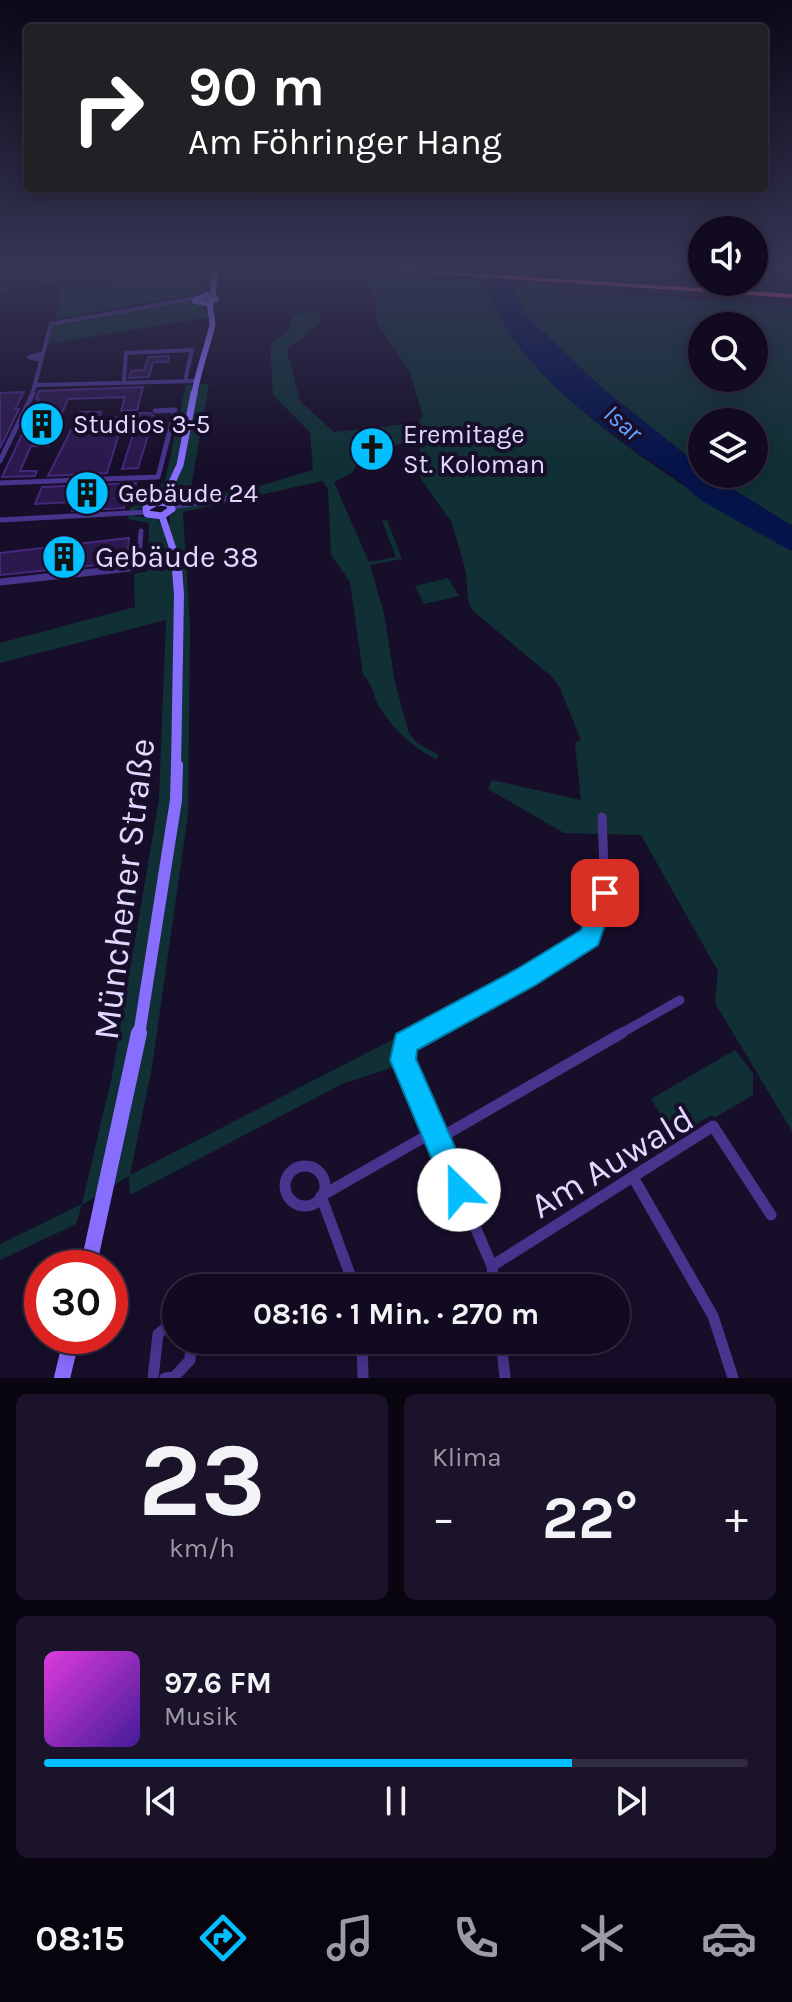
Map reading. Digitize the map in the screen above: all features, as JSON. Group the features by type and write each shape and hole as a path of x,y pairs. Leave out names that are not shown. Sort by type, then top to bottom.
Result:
{"main road":[{"path":"163,502 180,465 195,381 210,331"},
{"path":"163,502 172,507 162,516 151,516 146,512 150,505 163,502"},
{"name":"Münchener Straße","path":"92,1250 134,1066 176,800 179,595 176,554 162,516"},
{"path":"62,1378 68,1354"}],"street":[{"path":"0,461 37,385 49,331"},
{"path":"124,381 126,353 192,350 185,381"},
{"path":"37,385 195,381"},
{"path":"0,483 158,477 175,410 155,411"},
{"path":"172,507 230,498"},
{"path":"0,520 146,512"},
{"path":"0,582 139,567 141,531"},
{"path":"493,1274 492,1266 403,1060 405,1043 590,937 605,893 602,817"},
{"path":"350,1274 321,1196 680,1000"},
{"name":"Am Auwald","path":"492,1266 713,1126 771,1215"},
{"path":"633,1177 713,1316 733,1378"},
{"path":"153,1378 158,1334 162,1331"},
{"path":"165,1378 174,1377 190,1360 190,1354"},
{"path":"362,1354 363,1378"},
{"path":"502,1354 505,1378"}],"green space":[{"path":"50,331 124,331 48,344"},
{"path":"287,331 310,331 287,350 300,401 334,432 406,424 416,425 422,432 419,439 378,450 369,446 352,473 334,482 369,562 396,557 382,521 387,520 402,559 370,565 384,613 395,683 409,733 417,743 439,755 436,759 427,754 398,731 380,708 363,674 350,582 331,555 328,489 322,481 183,512 190,627 188,814 152,1067 130,1175 522,973 571,943 578,951 410,1044 414,1056 400,1065 342,1084 130,1195 129,1176 82,1205 76,1224 0,1260 0,1244 82,1204 112,1076 159,799 166,620 0,663 0,643 135,607 134,574 148,571 149,523 128,519 130,508 152,496 165,480 186,385 209,384 189,499 256,487 313,470 310,432 273,395 270,344","holes":["163,493 171,494 171,502 175,504 174,513 169,516 170,523 162,525 157,519 135,516 135,510 159,499"]},
{"path":"383,331 510,331 528,357 567,397 612,435 710,503 792,551 792,1131 715,1003 718,971 641,835 564,833 488,789 492,780 581,800 575,743 581,740 559,686 551,676 473,611 452,523 421,479 416,464 425,434 419,421 423,416 409,370"},
{"path":"542,331 688,331 688,392 768,392 768,331 792,331 792,526 731,488 768,488 768,408 688,408 688,457 601,387"},
{"path":"448,578 459,596 424,604 415,586"},
{"path":"735,1050 753,1073 753,1095 675,1137 651,1099"}],"water":[{"name":"Isar","path":"509,331 543,331 601,387 688,457 688,488 731,488 792,526 792,551 702,500 557,388 530,361"}],"building":[{"path":"169,356 168,362 153,362 149,377 129,378 131,371 144,370 149,357"},
{"path":"143,387 137,410 121,411 125,397 68,399 48,446 31,446 20,471 37,471 35,476 2,477 39,399 36,399 39,391"},
{"path":"24,392 15,409 19,409 0,448 0,393"},
{"path":"80,412 101,412 99,418 124,417 107,473 48,476"},
{"path":"140,413 154,416 138,468 122,469"},
{"name":"Gebäude 24","path":"136,483 132,500 126,500 124,508 72,511 75,502 35,504 42,487"},
{"name":"Gebäude 38","path":"129,538 127,562 0,575 0,553"}],"place":[{"name":"Studios 3-5","path":"42,424"},
{"name":"Eremitage St. Koloman","path":"372,449"},
{"name":"Gebäude 24","path":"87,493"},
{"name":"Gebäude 38","path":"64,557"}],"route":[{"path":"459,1190 403,1060 405,1043 590,937 605,893"}]}
